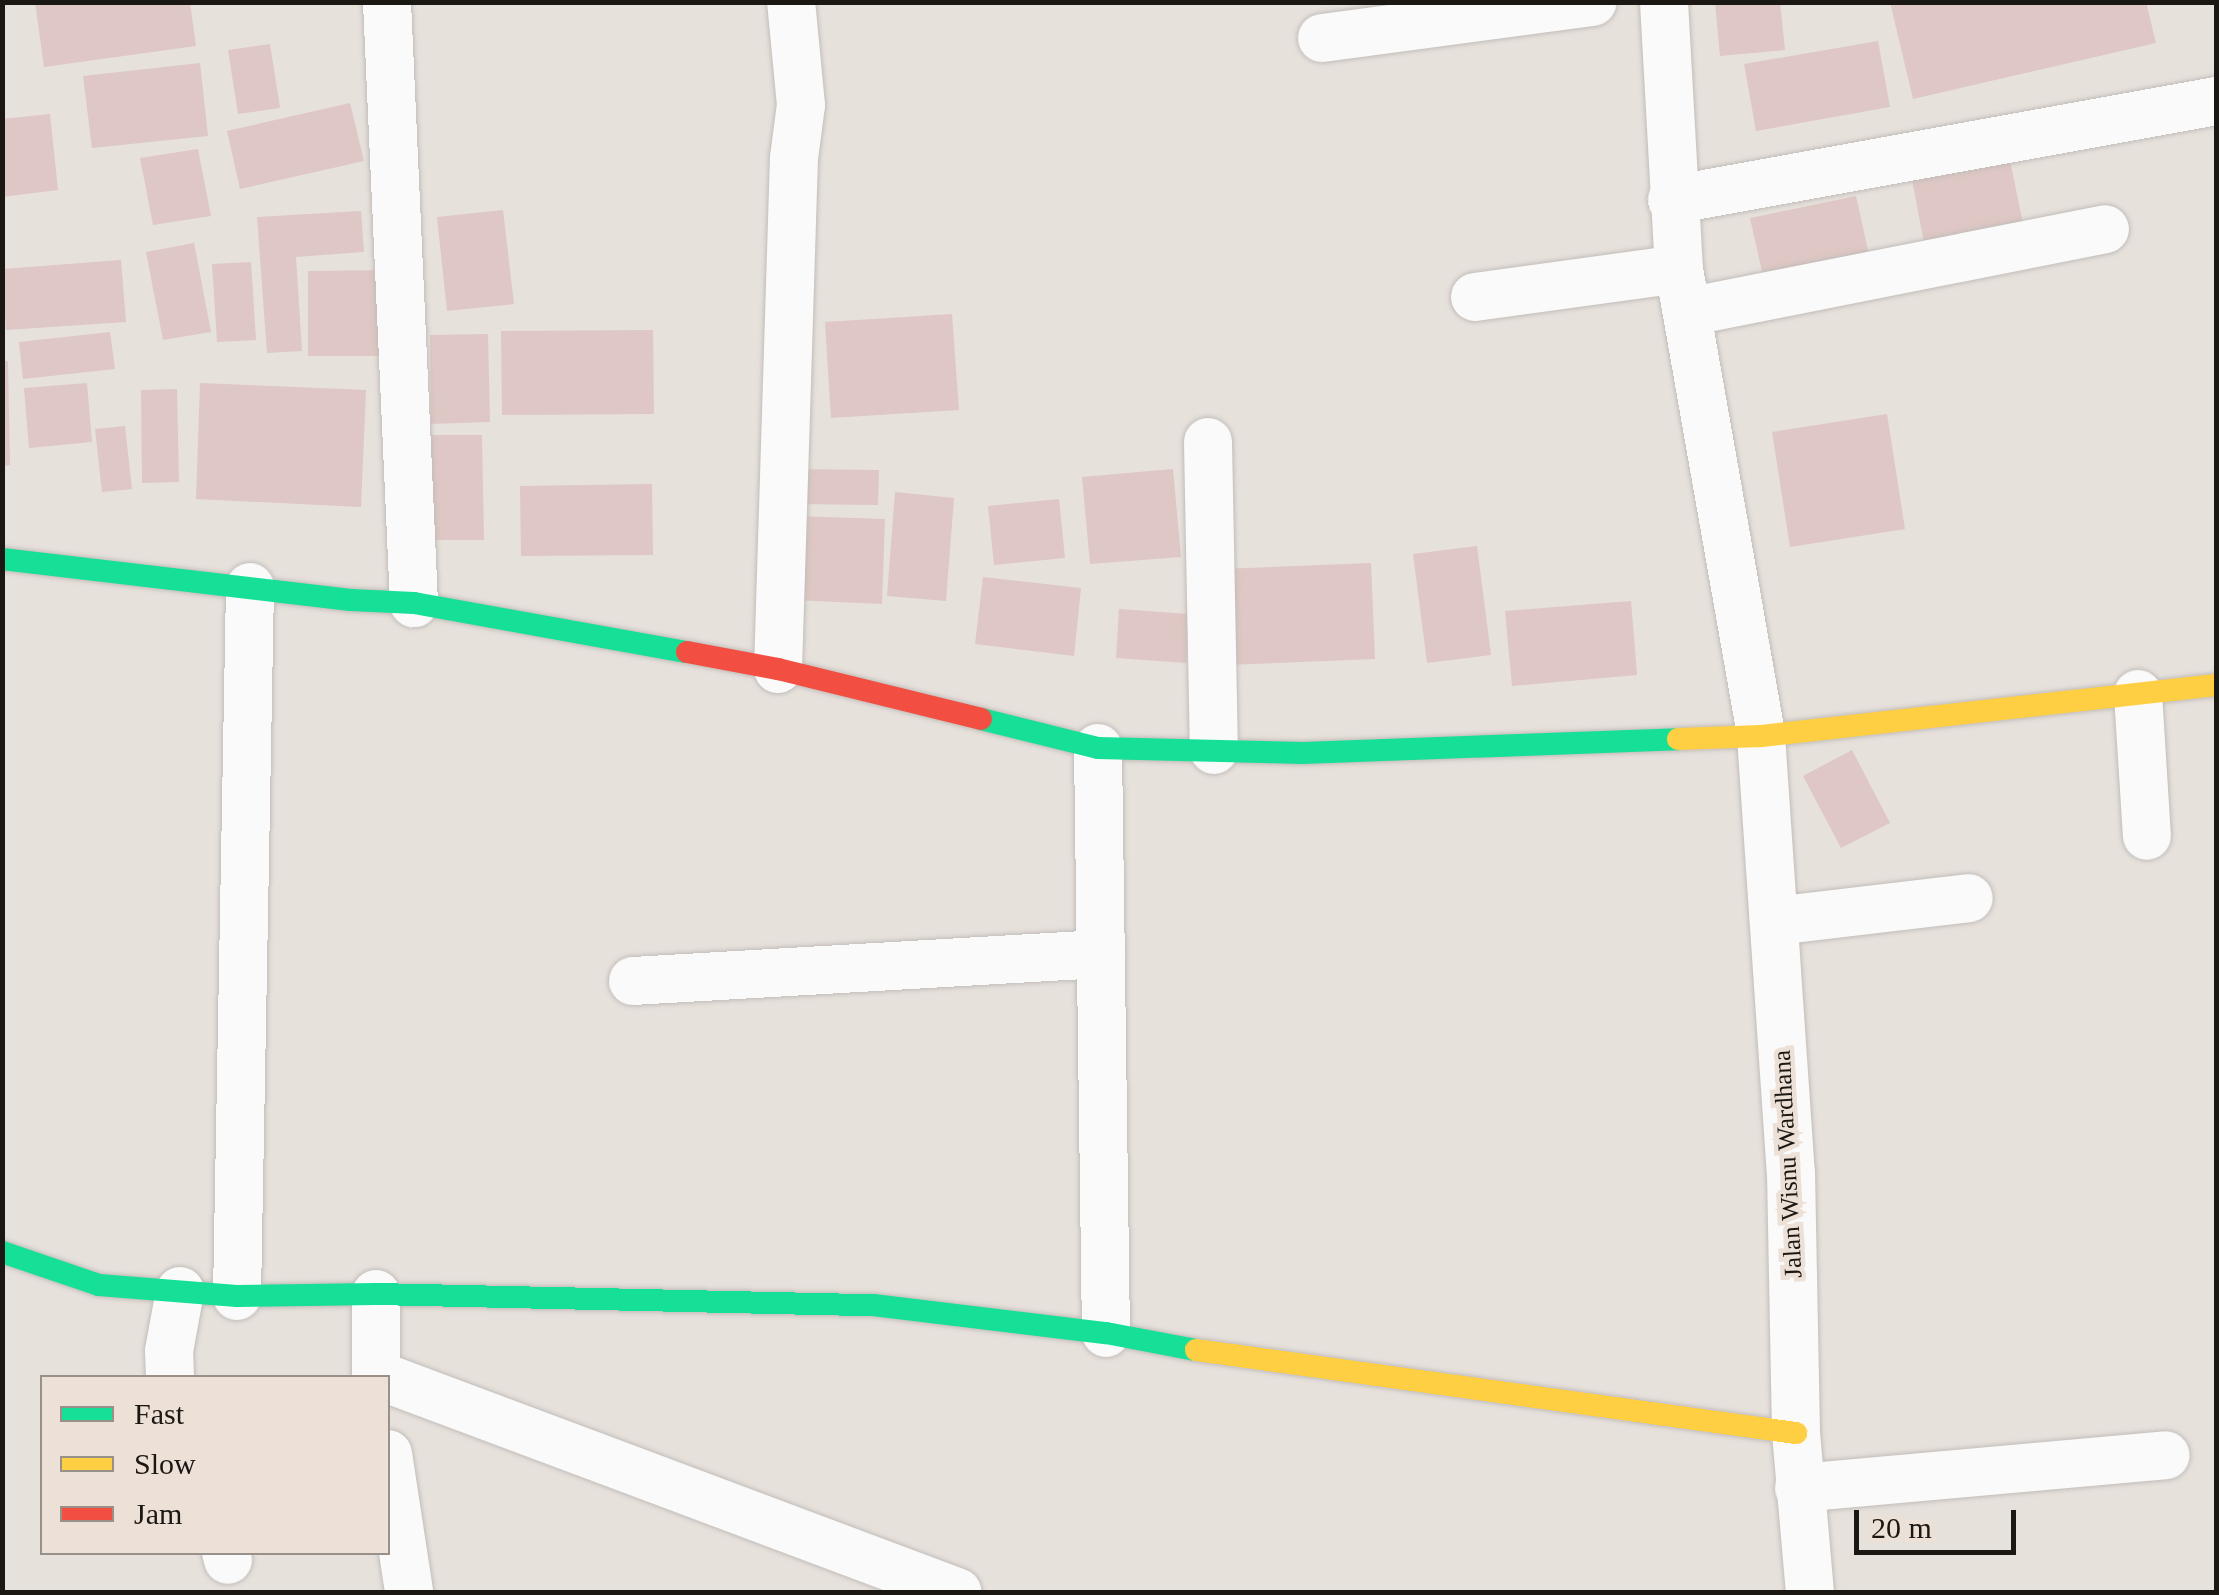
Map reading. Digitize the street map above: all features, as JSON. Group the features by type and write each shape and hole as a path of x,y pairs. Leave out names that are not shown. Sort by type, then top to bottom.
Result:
{"street":[{"path":"387,2 414,602"},
{"path":"778,669 794,158 800,106 791,2"},
{"path":"1322,38 1592,2"},
{"name":"Jalan Wisnu Wardhana","path":"1664,2 1670,47 1672,200 1683,290 1761,736 1791,1172 1796,1434 1810,1592"},
{"path":"1672,200 2216,101"},
{"path":"1475,296 1683,290 2105,229"},
{"path":"1208,442 1214,750"},
{"path":"2,558 351,600 414,602 778,669 1098,748 1302,752 1761,736 2216,685"},
{"path":"237,1296 250,587"},
{"path":"2138,694 2147,836"},
{"path":"1098,748 1106,1334"},
{"path":"1774,920 1969,898"},
{"path":"633,981 1101,954"},
{"path":"2,1252 98,1285 237,1296 376,1294 873,1305 1106,1334 1212,1353 1796,1434"},
{"path":"170,1375 169,1351 180,1291"},
{"path":"376,1294 381,1375"},
{"path":"390,1381 909,1583 957,1592"},
{"path":"1800,1488 2166,1455"},
{"path":"390,1467 409,1592"}],"building":[{"path":"35,2 190,2 196,46 44,67"},
{"path":"1715,2 1780,2 1785,50 1720,56"},
{"path":"1890,2 2146,2 2156,43 1913,99"},
{"path":"1878,41 1890,107 1756,131 1744,64"},
{"path":"270,44 280,108 238,114 228,50"},
{"path":"200,63 208,136 92,148 83,76"},
{"path":"350,103 364,161 240,189 227,131"},
{"path":"50,114 58,190 2,197 2,119"},
{"path":"198,149 211,216 153,225 140,158"},
{"path":"2009,155 2024,229 1925,248 1911,174"},
{"path":"1856,196 1871,264 1765,285 1750,218"},
{"path":"503,210 514,304 447,311 437,217"},
{"path":"361,211 364,252 296,257 302,351 267,353 257,217"},
{"path":"194,243 211,332 163,340 146,252"},
{"path":"121,260 126,322 6,330 2,269"},
{"path":"251,262 256,340 217,342 212,264"},
{"path":"391,270 390,356 308,356 308,271"},
{"path":"952,314 959,410 831,418 825,322"},
{"path":"653,330 654,414 502,415 501,331"},
{"path":"110,332 115,369 23,379 19,342"},
{"path":"488,334 490,422 431,424 430,335"},
{"path":"2,361 8,361 10,465 2,466"},
{"path":"87,383 92,442 29,448 24,388"},
{"path":"200,383 366,390 361,507 196,499"},
{"path":"177,389 179,482 142,483 141,390"},
{"path":"1887,414 1905,529 1790,547 1772,432"},
{"path":"125,426 132,489 102,492 95,429"},
{"path":"418,435 482,435 484,540 421,540"},
{"path":"795,469 879,470 878,505 795,504"},
{"path":"1173,469 1181,557 1090,564 1082,477"},
{"path":"652,484 653,555 521,556 520,486"},
{"path":"895,492 954,498 946,601 887,596"},
{"path":"1059,499 1065,558 994,565 988,506"},
{"path":"793,516 885,519 882,604 791,600"},
{"path":"1477,546 1491,655 1427,663 1413,554"},
{"path":"1371,563 1375,659 1227,665 1222,569"},
{"path":"983,577 1081,588 1074,656 975,644"},
{"path":"1631,601 1637,675 1512,686 1505,611"},
{"path":"1119,609 1189,614 1186,663 1116,658"},
{"path":"1852,750 1890,823 1841,848 1803,776"}],"traffic: fast":[{"path":"2,559 351,600 414,603 687,652"},
{"path":"981,719 1098,748 1303,753 1678,739"},
{"path":"2,1252 99,1285 237,1296 376,1294 873,1305 1106,1333 1196,1350"}],"traffic: slow":[{"path":"1678,739 1761,736 2216,685"},
{"path":"1196,1350 1796,1433"}],"traffic: jam":[{"path":"687,652 778,669 981,719"}]}
